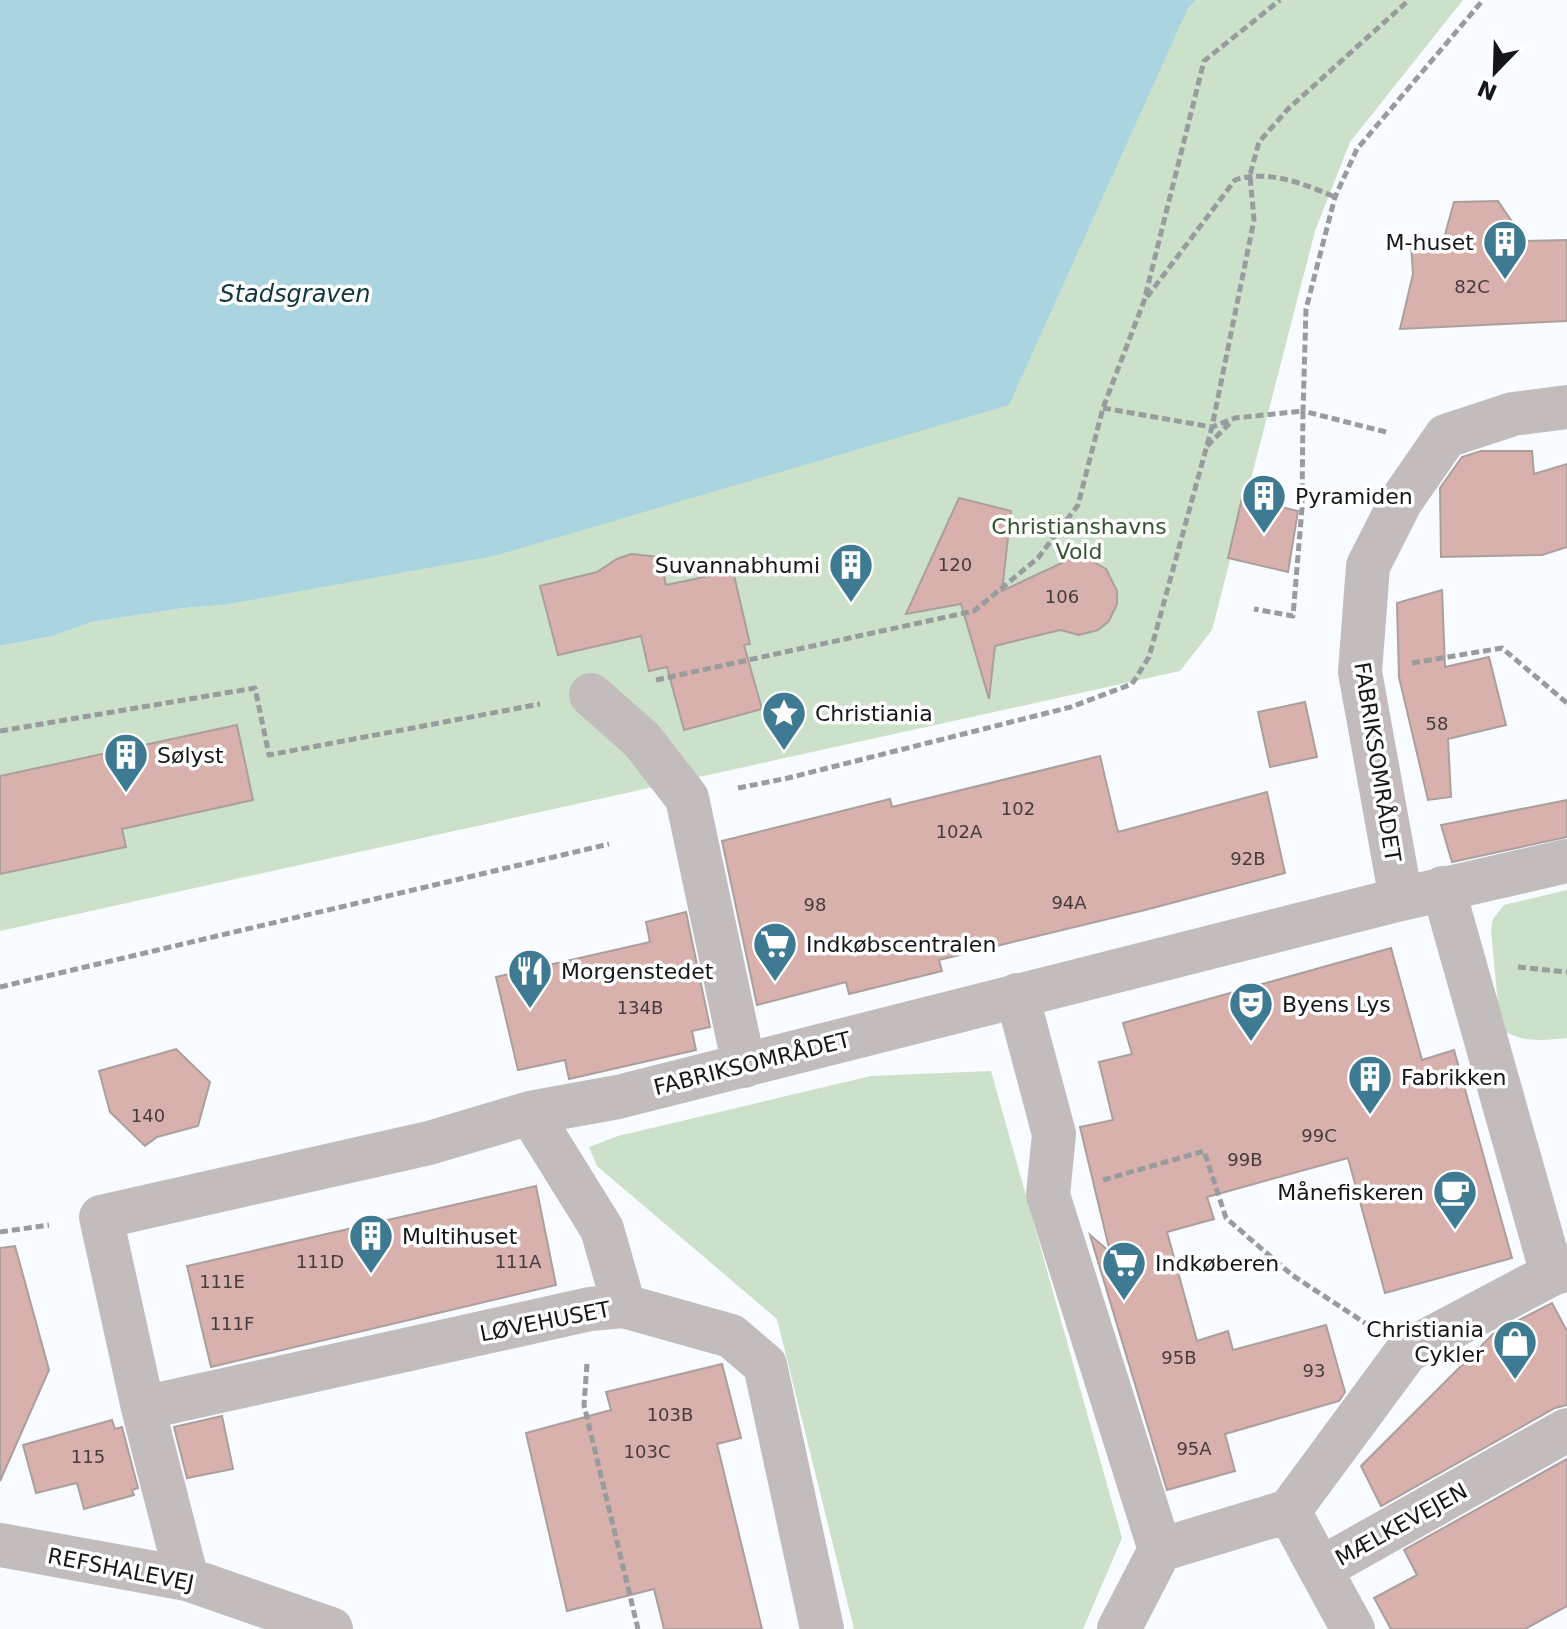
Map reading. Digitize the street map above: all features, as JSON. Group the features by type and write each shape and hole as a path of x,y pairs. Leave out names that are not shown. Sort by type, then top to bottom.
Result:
{"street":[{"name":"FABRIKSOMRÅDET","path":"1401,899 1360,672 1368,566 1401,501 1446,436 1513,414 1567,407"},
{"path":"591,695 642,740 687,798 744,1066"},
{"name":"FABRIKSOMRÅDET","path":"143,1408 101,1217 429,1143 530,1113 618,1097 1443,888 1567,861"},
{"path":"1160,1550 1289,1511 1407,1351 1559,1272 1443,888"},
{"path":"1017,995 1054,1134 1048,1195 1160,1550 1119,1629"},
{"path":"530,1113 602,1229 607,1308"},
{"name":"LØVEHUSET","path":"143,1408 607,1308 731,1336 765,1365 822,1629"},
{"path":"143,1408 187,1579"},
{"name":"MÆLKEVEJEN","path":"1289,1511 1320,1569 1567,1430"},
{"name":"REFSHALEVEJ","path":"0,1545 187,1579 331,1629"},
{"path":"1320,1569 1353,1629"}],"path":[{"path":"0,731 255,688 269,755 591,695 974,611 1038,558 1078,505 1103,408 1144,301 1204,61 1280,0"},
{"path":"788,778 1071,707 1132,684 1149,657 1212,427 1254,220 1250,175 1259,142 1289,108 1409,0"},
{"path":"1254,609 1293,616 1302,508 1306,309 1335,197 1357,149 1483,0"},
{"path":"1144,301 1235,180 1250,175 1303,184 1335,197"},
{"path":"1103,408 1212,427 1235,418 1303,411 1400,435"},
{"path":"1207,446 1235,418"},
{"path":"1360,672 1502,648 1567,703"},
{"path":"0,987 609,844"},
{"path":"1048,1195 1204,1151 1226,1218 1292,1275 1407,1351"},
{"path":"607,1308 584,1405 638,1629"}],"green space":[{"name":"Christianshavns Vold","path":"1196,0 1463,0 1350,142 1315,231 1212,630 1180,671 0,931 0,646 53,636 92,622 223,605 1187,10"},
{"path":"1567,890 1567,1038 1521,1038 1506,1032 1498,1005 1491,930 1493,919 1504,905"},
{"path":"991,1071 1122,1538 1083,1629 854,1629 777,1319 597,1166 589,1147 618,1136 871,1076"}],"water":[{"name":"Stadsgraven","path":"0,0 1196,0 1187,10 1009,405 494,556 223,605 92,622 53,636 0,646"}],"building":[{"name":"M-huset","path":"1498,201 1525,241 1567,240 1567,321 1400,329 1413,274 1411,244 1443,242 1454,202"},
{"path":"1481,451 1532,451 1534,474 1567,464 1567,547 1542,555 1441,557 1440,488 1462,457"},
{"path":"959,498 1011,511 1002,591 1068,560 1077,559 1090,560 1106,569 1117,591 1117,604 1109,621 1098,630 1079,635 1060,630 995,646 989,699 961,604 906,614"},
{"name":"Pyramiden","path":"1242,498 1298,511 1288,572 1228,558"},
{"path":"631,554 660,557 666,585 733,571 750,644 744,645 762,709 684,730 667,667 649,671 641,636 558,655 540,586 597,572"},
{"path":"1442,590 1445,667 1489,657 1506,725 1448,739 1451,797 1428,800 1399,677 1397,603"},
{"path":"1305,702 1317,757 1270,767 1258,712"},
{"name":"Sølyst","path":"237,725 253,800 122,829 126,847 0,874 0,776"},
{"path":"1100,756 1118,832 1267,792 1285,873 939,960 942,971 849,994 846,982 757,1005 722,841 890,799 892,807"},
{"path":"1567,800 1567,837 1452,862 1441,825"},
{"path":"686,912 710,1027 692,1031 696,1050 569,1079 565,1060 518,1070 496,977 650,942 646,922"},
{"path":"1391,948 1422,1060 1454,1050 1512,1258 1385,1293 1348,1158 1207,1197 1214,1219 1167,1232 1197,1341 1228,1331 1233,1350 1326,1325 1345,1392 1339,1401 1225,1434 1235,1471 1167,1490 1090,1235 1110,1252 1080,1127 1113,1120 1099,1062 1132,1054 1123,1023"},
{"path":"176,1049 210,1082 198,1126 157,1137 145,1146 110,1112 99,1071"},
{"name":"Multihuset","path":"536,1186 556,1285 211,1367 187,1266"},
{"path":"15,1246 49,1370 0,1481 0,1248"},
{"path":"1552,1303 1567,1331 1567,1405 1555,1408 1381,1506 1361,1466 1494,1333"},
{"path":"722,1364 741,1438 717,1444 762,1629 664,1629 654,1589 567,1611 526,1433 611,1410 606,1392"},
{"path":"222,1416 233,1469 187,1478 174,1427"},
{"path":"112,1420 115,1429 122,1427 138,1488 132,1490 134,1495 84,1509 77,1483 36,1493 23,1445"},
{"path":"1567,1459 1567,1606 1525,1629 1391,1629 1374,1598 1417,1575 1404,1550"}],"place":[{"name":"M-huset","path":"1505,281"},
{"name":"Pyramiden","path":"1264,535"},
{"name":"Suvannabhumi","path":"851,604"},
{"name":"Christiania","path":"784,752"},
{"name":"Sølyst","path":"126,794"},
{"name":"Indkøbscentralen","path":"775,983"},
{"name":"Morgenstedet","path":"530,1010"},
{"name":"Byens Lys","path":"1251,1043"},
{"name":"Fabrikken","path":"1370,1116"},
{"name":"Månefiskeren","path":"1455,1231"},
{"name":"Multihuset","path":"371,1275"},
{"name":"Indkøberen","path":"1124,1302"},
{"name":"Christiania Cykler","path":"1515,1381"}]}
